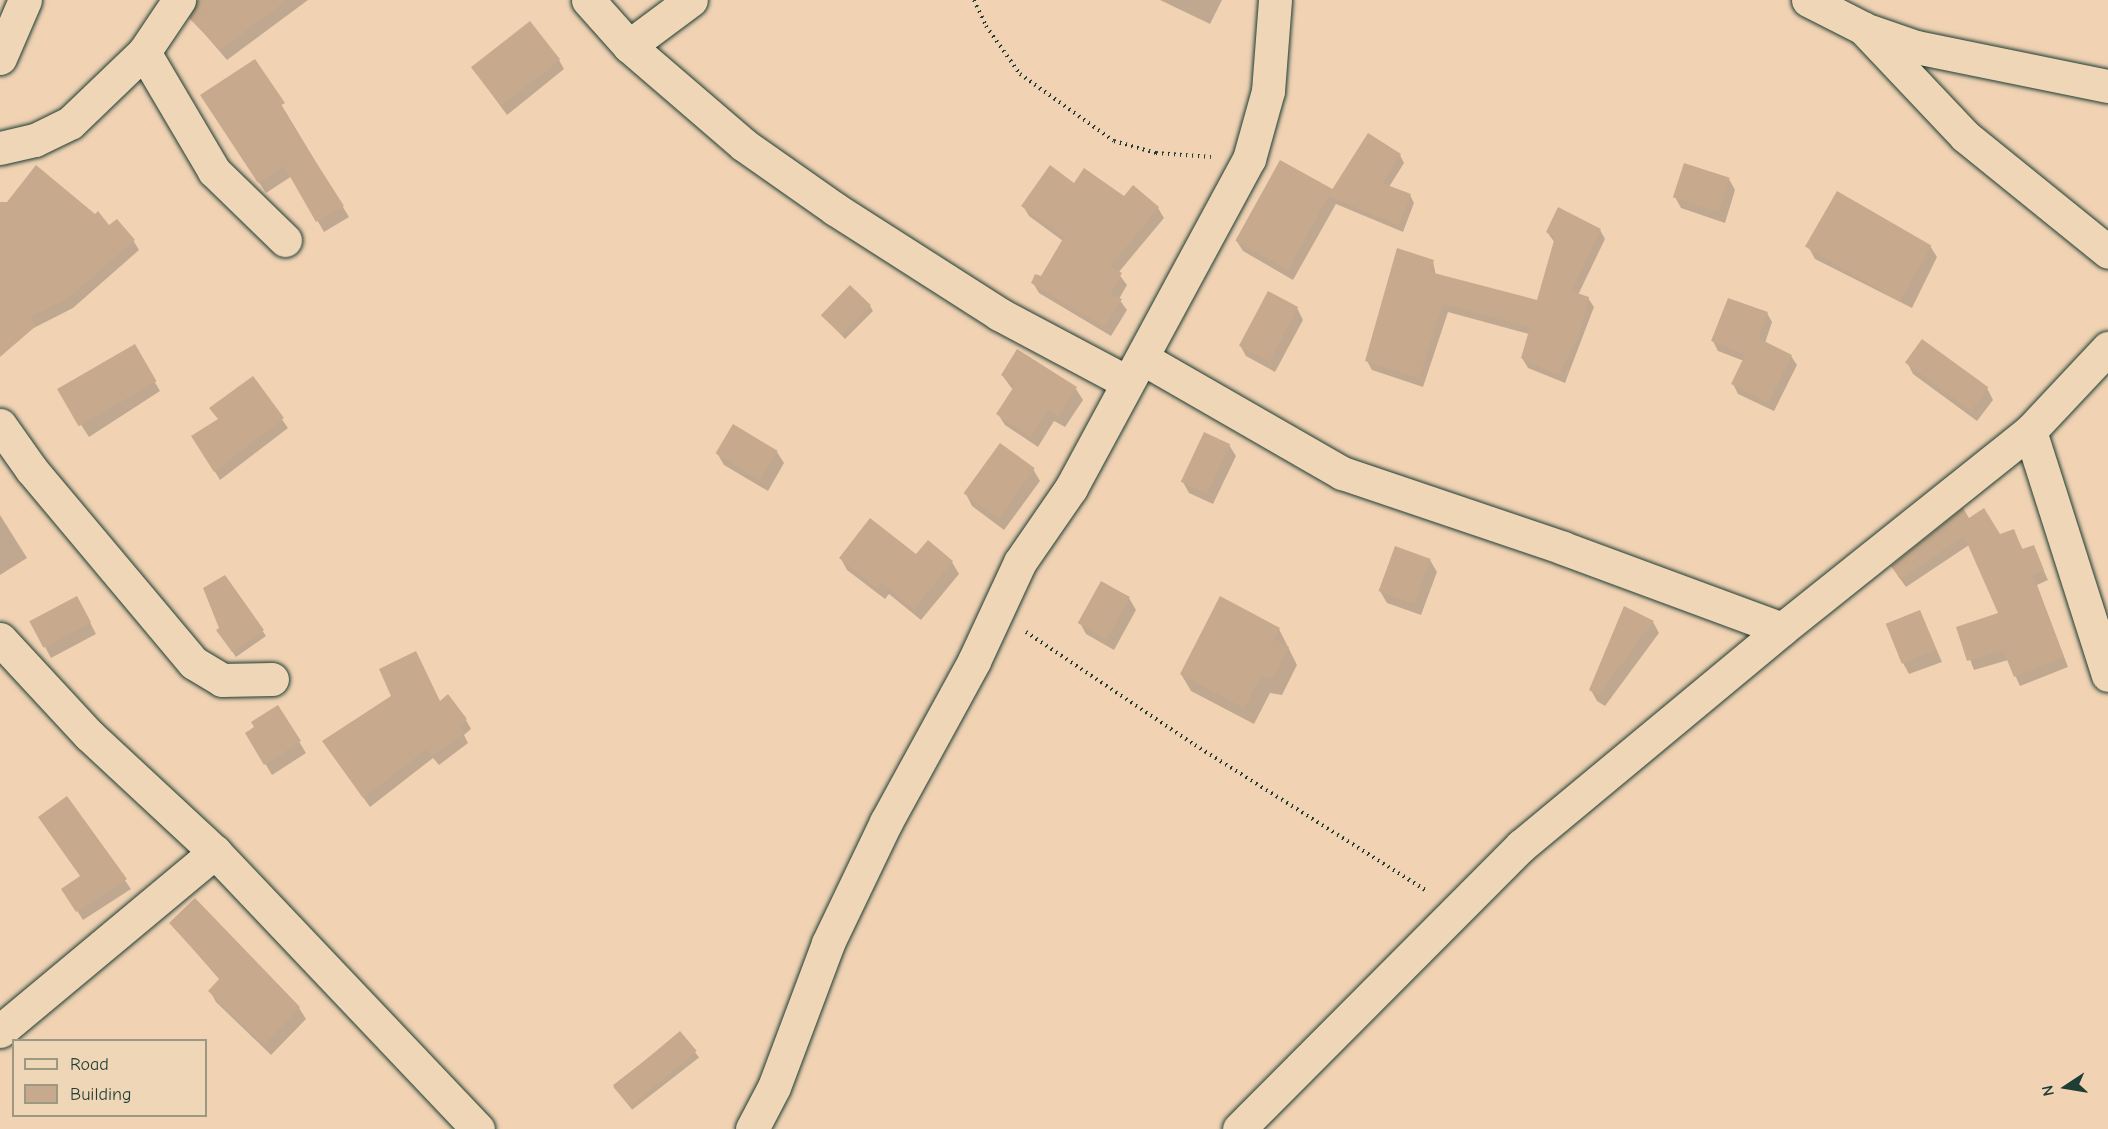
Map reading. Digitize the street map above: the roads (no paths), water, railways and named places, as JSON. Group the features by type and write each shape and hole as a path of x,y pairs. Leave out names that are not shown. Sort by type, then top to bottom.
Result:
{"street":[{"path":"0,58 25,0"},
{"path":"0,148 35,140 70,123 144,52 180,0"},
{"path":"588,0 629,46 744,145 836,209 999,314 1135,370 1342,473 1563,548 1782,629"},
{"path":"629,46 690,0"},
{"path":"752,1129 774,1087 828,943 885,822 998,613 1020,562 1071,488 1249,159 1268,91 1275,0"},
{"path":"1808,0 1863,28 1916,47 2108,86"},
{"path":"1863,28 1965,136 2108,252"},
{"path":"144,52 214,171 285,240"},
{"path":"1239,1129 1521,846 1782,629 2030,431 2108,348"},
{"path":"0,425 31,469 194,663 222,680 272,679"},
{"path":"2030,431 2108,675"},
{"path":"0,639 89,735 215,852 477,1129"},
{"path":"0,1031 215,852"}]}
